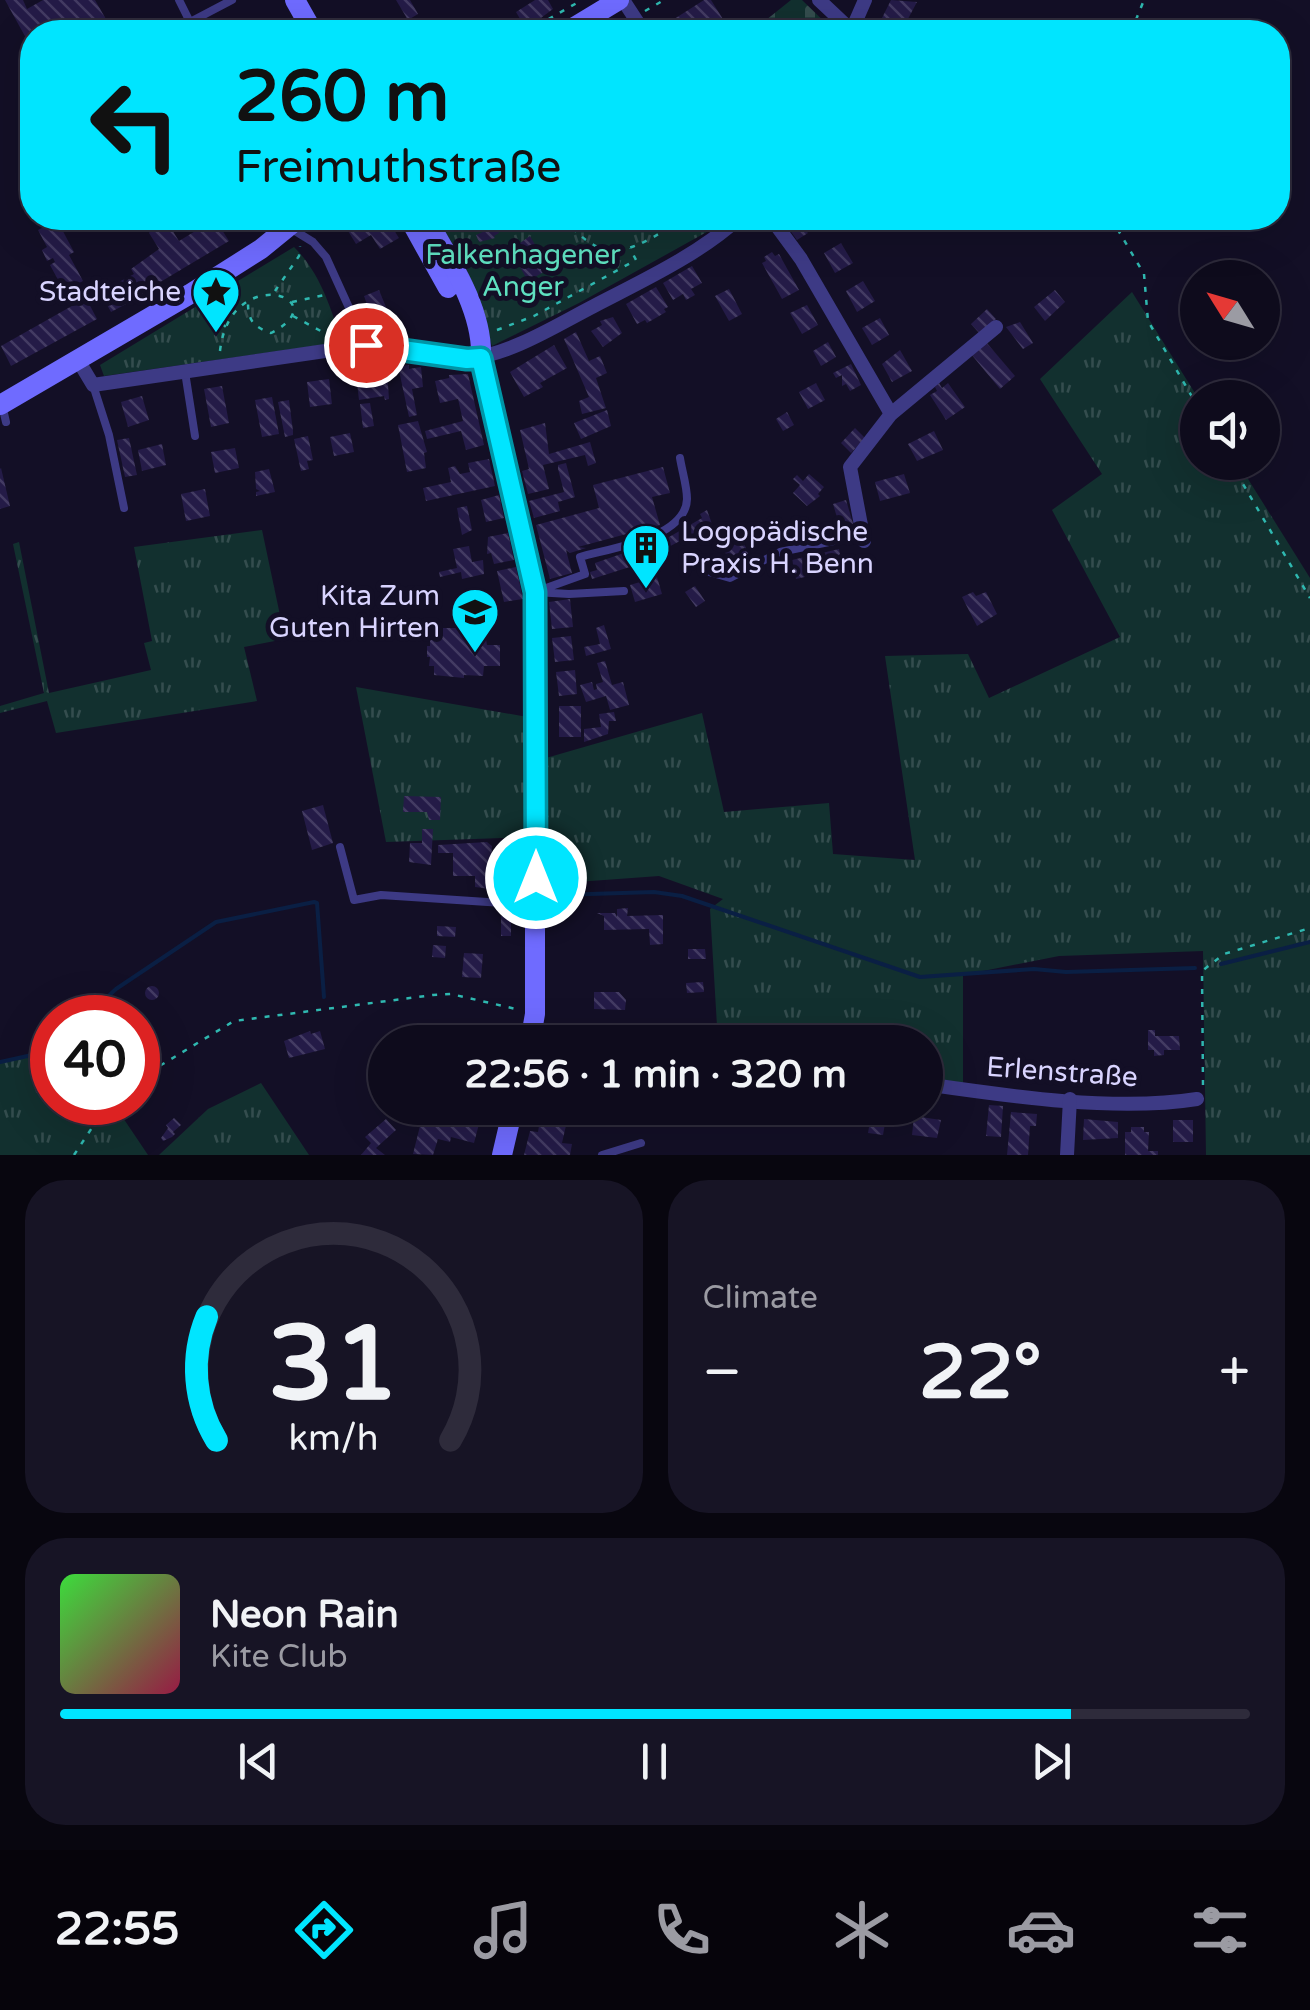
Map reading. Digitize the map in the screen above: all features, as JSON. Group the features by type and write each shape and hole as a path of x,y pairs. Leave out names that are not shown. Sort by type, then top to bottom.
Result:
{"street":[{"path":"587,20 621,0"},
{"path":"818,0 839,20"},
{"path":"3,411 78,360 261,249 284,230"},
{"path":"416,230 481,358"},
{"path":"433,230 482,336 481,358 535,592 536,1025"},
{"path":"78,360 94,385 366,345 481,358 555,326 672,264 722,230"},
{"path":"780,230 891,414"},
{"path":"864,538 850,468 891,414 996,328"},
{"name":"Erlenstraße","path":"943,1086 1070,1100 1166,1104 1196,1099"},
{"path":"1067,1155 1070,1100"},
{"path":"502,1155 510,1125"}],"lane":[{"path":"194,20 232,0"},
{"path":"297,230 326,257 366,345"},
{"path":"184,372 195,436"},
{"path":"94,385 124,508"},
{"path":"535,592 585,574 580,557 669,530 682,517 687,501 680,458"},
{"path":"709,572 730,578 780,552 864,538"},
{"path":"535,592 624,591"},
{"path":"340,847 354,900 382,895 536,905"},
{"path":"602,1155 640,1143"}],"path":[{"path":"547,20 582,0"},
{"path":"222,367 220,347 226,327 257,296 274,292 299,256 292,230"},
{"path":"574,230 599,249 619,253 664,230"},
{"path":"1118,230 1144,274 1148,321 1182,380"},
{"path":"490,333 534,316 636,260 630,248"},
{"path":"274,292 291,302 341,291"},
{"path":"197,302 226,327"},
{"path":"248,304 248,318 257,328 271,333 285,326 292,315 291,302"},
{"path":"292,315 340,341 366,345"},
{"path":"1241,480 1310,598"},
{"path":"1196,1099 1203,1090 1202,971 1224,954 1310,928"},
{"path":"160,1066 234,1021 452,994 524,1011"},
{"path":"74,1155 93,1125"}],"green space":[{"path":"791,0 802,0 823,20 766,20"},
{"name":"Falkenhagener Anger","path":"444,230 710,230 492,346 466,267"},
{"path":"294,247 318,280 342,342 104,376 100,365"},
{"path":"1132,292 1187,380 1180,380 1180,480 1249,480 1310,578 1310,1155 1206,1155 1203,951 1059,956 963,975 963,1083 943,1080 943,1025 717,1025 710,909 723,899 659,876 549,884 546,758 702,713 724,812 829,803 833,854 915,860 885,656 968,654 989,698 1120,637 1052,510 1102,474 1040,379"},
{"path":"262,530 285,639 244,647 257,701 56,733 47,701 0,713 0,706 44,693 13,544 19,542 49,693 151,670 144,643 152,641 134,547"},
{"path":"356,687 533,718 533,837 386,842"},
{"path":"30,1055 30,1125 128,1125 148,1155 0,1155 0,1062"},
{"path":"261,1083 309,1155 159,1155 208,1109"}],"building":[{"path":"5,0 23,0 27,9 43,0 95,0 106,20 20,20 20,27"},
{"path":"396,0 410,0 418,14 408,20"},
{"path":"535,0 548,0 553,9 538,20 521,20 516,12"},
{"path":"704,0 711,0 724,20 673,20"},
{"path":"891,0 917,2 907,20 881,20"},
{"path":"38,230 62,230 74,252 69,255 83,281 64,291 50,265 55,262 53,258 47,261 42,250 47,247"},
{"path":"151,230 172,230 179,241 197,230 222,230 229,241 157,284 154,280 141,287 145,294 111,312 100,292 134,274 131,269 159,249"},
{"path":"347,230 394,230 399,238 380,249 371,235 356,244"},
{"path":"487,230 499,233 479,242 476,235"},
{"path":"790,230 808,233 797,240"},
{"path":"530,236 549,269 528,281 510,250"},
{"path":"841,243 853,263 835,273 824,253"},
{"path":"772,252 775,256 779,254 799,290 782,299 762,263"},
{"path":"692,266 702,283 691,289 695,295 686,300 683,294 673,300 663,283"},
{"path":"863,281 875,301 857,312 846,291"},
{"path":"656,287 668,307 666,312 637,324 626,304"},
{"path":"729,289 742,314 729,321 715,296"},
{"path":"379,290 388,312 372,318 364,296"},
{"path":"1055,290 1065,302 1045,321 1034,307"},
{"path":"86,298 97,319 11,366 1,346"},
{"path":"807,305 818,325 802,334 790,313"},
{"path":"987,309 996,319 980,334 971,324"},
{"path":"613,317 622,333 603,347 591,331 602,325 600,321"},
{"path":"880,318 889,335 872,345 862,328"},
{"path":"1020,322 1033,343 1023,349 1006,327"},
{"path":"576,332 589,361 600,356 607,373 596,378 606,408 582,414 579,401 589,397 564,339"},
{"path":"828,342 836,357 821,366 813,351"},
{"path":"986,342 1015,376 1000,389 971,354"},
{"path":"554,345 567,368 524,397 510,372"},
{"path":"900,350 912,371 892,382 882,364"},
{"path":"851,364 861,385 850,391 846,384 842,386 842,375 836,378 833,373"},
{"path":"409,365 409,369 421,367 423,387 412,389 417,415 409,417 398,366"},
{"path":"387,371 389,399 384,396 359,400 356,375"},
{"path":"468,374 484,445 466,450 461,431 427,439 425,431 463,421 458,399 440,403 435,381"},
{"path":"329,379 332,404 310,407 307,382"},
{"path":"816,383 825,400 808,409 799,392"},
{"path":"939,383 942,388 948,383 965,407 946,420 930,395 937,391"},
{"path":"222,386 229,423 211,427 204,389"},
{"path":"142,396 149,420 128,427 121,402"},
{"path":"272,397 279,434 262,437 255,400"},
{"path":"289,400 293,435 285,437 278,402"},
{"path":"370,403 374,426 363,428 360,404"},
{"path":"607,410 611,426 581,439 574,423"},
{"path":"787,412 794,425 783,431 776,419"},
{"path":"418,421 427,452 426,468 407,472 398,425"},
{"path":"545,423 549,454 590,442 596,463 588,466 585,455 543,465 549,489 528,494 522,471 529,469 520,430"},
{"path":"855,428 865,438 851,453 841,443"},
{"path":"934,431 943,450 917,461 908,444"},
{"path":"350,433 354,452 334,456 330,437"},
{"path":"308,436 313,460 307,461 309,469 301,471 294,439"},
{"path":"129,438 137,475 125,477 117,440"},
{"path":"162,444 166,465 142,471 138,450"},
{"path":"235,448 239,468 215,473 211,452"},
{"path":"489,459 495,486 426,501 423,488 451,482 448,468 455,466 460,474 470,472 468,463"},
{"path":"566,463 575,497 558,502 560,511 534,518 529,501 564,492 558,465"},
{"path":"663,467 670,493 652,497 660,525 578,547 586,548 570,553 566,550 572,573 550,579 536,525 599,508 593,485"},
{"path":"0,469 10,506 0,509"},
{"path":"269,469 275,492 256,496 260,491 256,489 255,472"},
{"path":"809,474 824,487 820,496 807,506 793,493 800,485 793,479 797,475 803,481"},
{"path":"904,474 910,493 880,501 875,482"},
{"path":"205,489 210,516 186,521 181,494"},
{"path":"499,495 504,518 486,522 481,500"},
{"path":"846,500 855,530 842,534 833,504"},
{"path":"467,506 472,530 462,535 457,508"},
{"path":"707,510 712,524 661,551 657,544 702,518 700,514"},
{"path":"508,533 514,560 494,564 491,553 487,554 488,537"},
{"path":"741,540 755,561 738,572 724,551"},
{"path":"469,546 472,562 483,560 484,574 462,579 461,572 440,577 439,572 457,568 453,549"},
{"path":"839,549 843,568 796,579 792,560"},
{"path":"632,553 636,565 592,579 590,572 597,570 595,563"},
{"path":"516,567 523,599 504,602 497,571"},
{"name":"Logopädische Praxis H. Benn","path":"657,577 662,594 635,602 630,585"},
{"path":"695,586 705,601 696,607 685,592"},
{"path":"973,592 976,596 986,592 997,614 977,626 962,597"},
{"path":"570,599 573,627 552,629 549,602"},
{"path":"604,625 611,649 586,656 584,647 600,644 596,628"},
{"path":"484,628 487,645 500,645 500,666 484,666 483,676 434,675 427,646 430,631"},
{"path":"571,636 574,660 555,662 552,638"},
{"path":"605,661 612,685 623,682 629,705 610,710 606,696 586,702 580,685 592,682 594,690 597,689 596,684 603,682 597,663"},
{"path":"575,670 577,694 559,696 556,672"},
{"path":"559,706 581,706 581,737 559,737"},
{"path":"614,712 616,721 609,721 608,734 584,742 584,729 601,727 599,714"},
{"path":"404,796 441,797 440,820 429,820 427,812 403,812"},
{"path":"323,805 333,843 312,850 302,811"},
{"path":"422,829 433,829 431,865 409,862 410,843 422,843"},
{"path":"502,840 522,840 522,866 503,866"},
{"path":"487,842 492,846 490,889 475,887 475,876 453,876 453,853 438,853 438,845"},
{"path":"628,908 627,916 663,915 663,944 650,945 649,929 604,930 604,916 597,913 615,913 617,917 617,909"},
{"path":"501,916 511,916 511,936 501,936"},
{"path":"437,926 456,927 455,937 437,936"},
{"path":"433,945 446,946 445,958 432,957"},
{"path":"688,949 705,949 706,959 688,959"},
{"path":"464,953 483,954 481,978 462,977"},
{"path":"703,982 704,992 687,993 686,983"},
{"path":"147,988 157,988 158,995 146,995"},
{"path":"594,992 619,992 626,1000 625,1010 594,1009"},
{"path":"1148,1030 1155,1030 1155,1036 1179,1036 1180,1050 1164,1050 1164,1055 1154,1056 1154,1050 1148,1050"},
{"path":"320,1031 325,1049 289,1058 284,1041"},
{"path":"989,1105 1003,1106 1001,1137 986,1136"},
{"path":"1011,1112 1037,1114 1036,1126 1030,1126 1028,1155 1007,1155"},
{"path":"174,1118 181,1125 163,1141 166,1125"},
{"path":"1084,1119 1118,1122 1118,1138 1083,1140"},
{"path":"1173,1120 1193,1120 1193,1142 1173,1142"},
{"path":"379,1125 391,1125 396,1130 376,1148 385,1155 361,1155 371,1143 365,1137"},
{"path":"420,1125 479,1125 474,1143 451,1137 450,1142 438,1139 433,1155 413,1154"},
{"path":"539,1125 566,1125 562,1143 572,1144 570,1155 524,1155 530,1131 538,1132"},
{"path":"869,1125 885,1125 883,1135 868,1133"},
{"path":"913,1125 940,1125 937,1138 912,1135"},
{"path":"1131,1127 1144,1127 1144,1132 1149,1132 1148,1151 1158,1151 1158,1155 1125,1155 1125,1132 1131,1132"}],"waterway":[{"path":"558,895 654,892 682,896 920,977 1034,969 1066,972 1195,968"},
{"path":"110,995 216,922 314,902 324,997"},
{"path":"1221,964 1310,942"},
{"path":"0,1062 30,1055"}],"place":[{"name":"Stadteiche","path":"216,334"},
{"name":"Logopädische Praxis H. Benn","path":"646,590"},
{"name":"Kita Zum Guten Hirten","path":"475,654"}],"route":[{"path":"366,345 481,358 535,592 536,878"}]}
